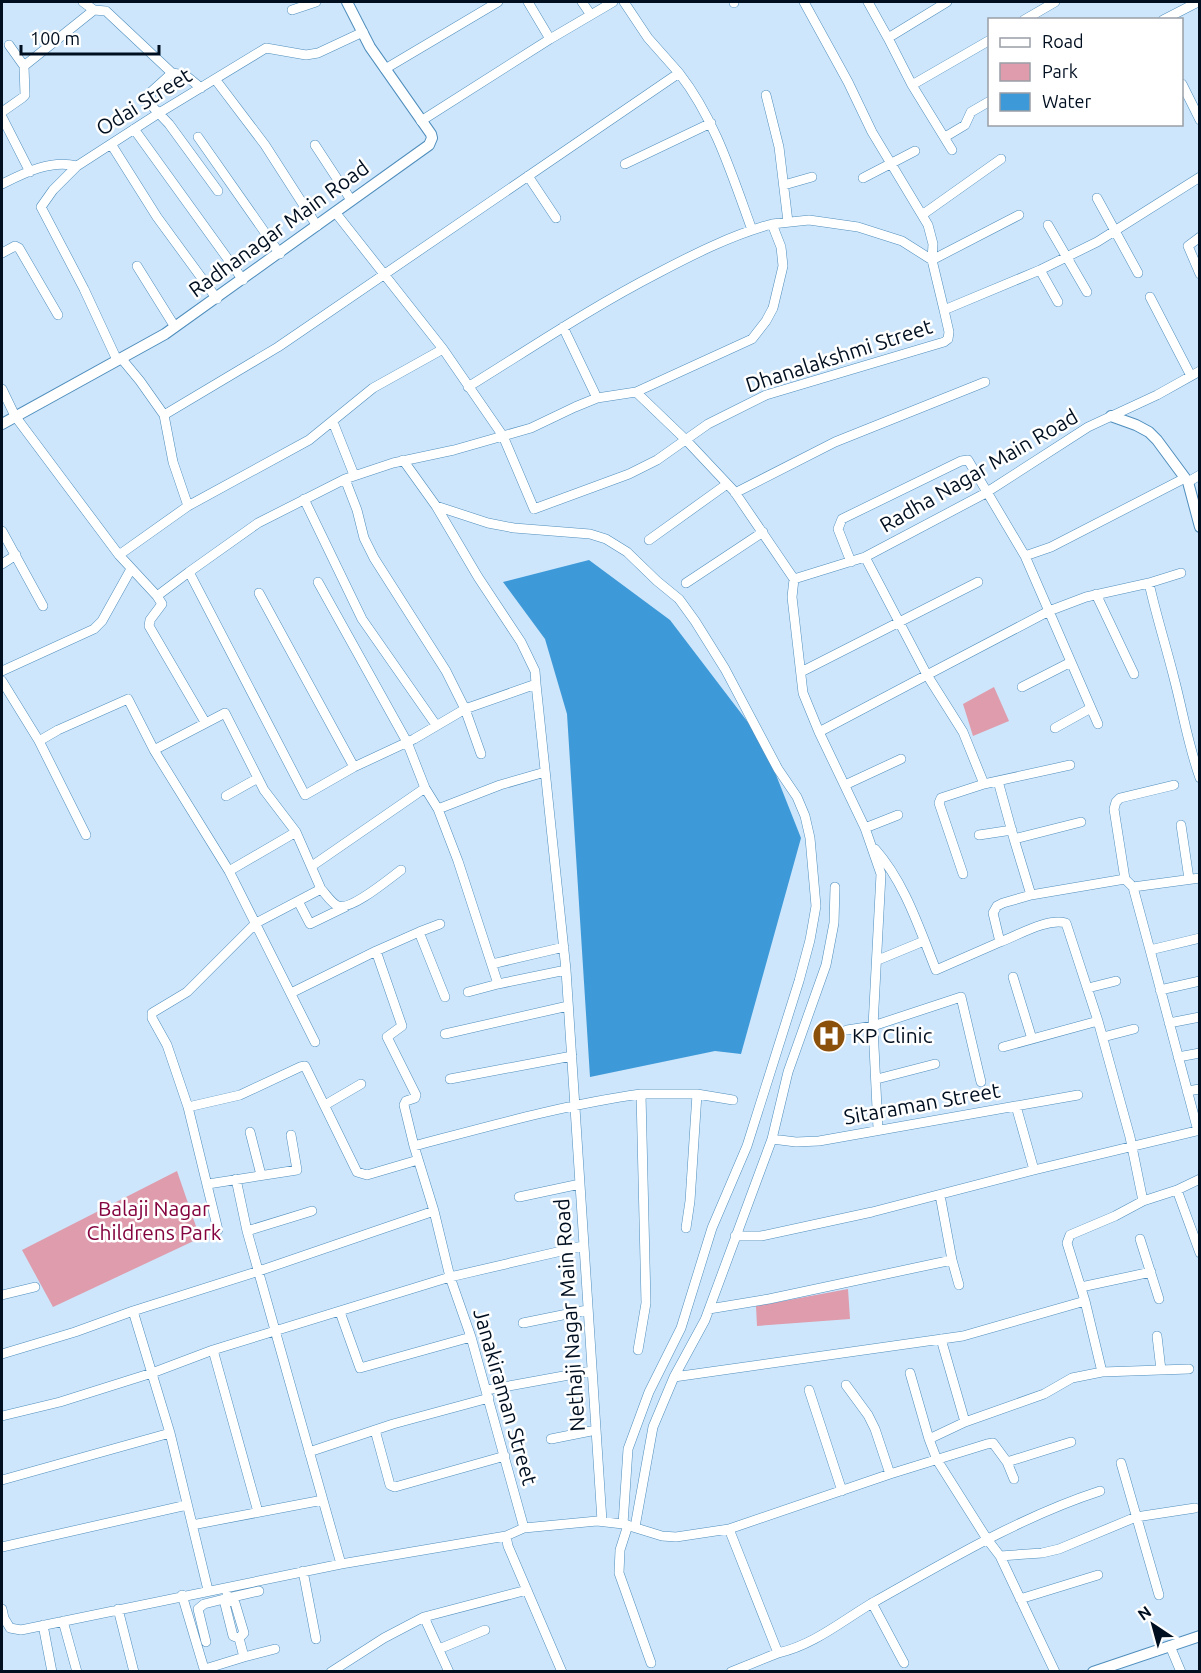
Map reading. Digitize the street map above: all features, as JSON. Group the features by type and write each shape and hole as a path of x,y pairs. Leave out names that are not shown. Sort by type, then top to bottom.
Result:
{"street":[{"path":"83,2 94,10 106,11 172,73 185,75 201,88"},
{"path":"292,10 316,2"},
{"name":"Radhanagar Main Road","path":"2,424 175,327 280,254 429,145 431,134 370,47 346,2"},
{"path":"385,69 498,2"},
{"path":"528,2 550,39"},
{"path":"582,2 591,15"},
{"path":"421,121 613,2"},
{"path":"624,2 648,38 680,73 696,95 711,123 752,230"},
{"path":"804,2 889,163 922,215 931,235 932,260 945,310"},
{"path":"868,2 912,85 951,150"},
{"path":"888,38 947,2"},
{"path":"1027,18 1055,2"},
{"path":"1167,18 1198,2"},
{"path":"24,66 94,10"},
{"name":"Odai Street","path":"119,359 41,207 53,190 77,166 266,48 306,55 318,54 363,32"},
{"path":"912,85 988,40"},
{"path":"2,112 25,95 24,66 9,45"},
{"path":"172,73 150,94 149,103 218,191"},
{"path":"164,415 278,347 680,73"},
{"path":"215,80 265,145 316,226"},
{"path":"1183,86 1199,117"},
{"path":"766,94 779,147 788,222"},
{"path":"945,138 965,125 971,112 988,102"},
{"path":"2,117 30,172"},
{"path":"625,164 711,123"},
{"path":"134,129 243,280"},
{"path":"198,137 280,254"},
{"path":"111,144 157,217 217,299"},
{"path":"315,145 351,200"},
{"path":"863,178 915,151"},
{"path":"922,215 1001,159"},
{"path":"2,184 57,163 77,166"},
{"path":"528,176 556,218"},
{"path":"784,185 812,177"},
{"name":"Dhanalakshmi Street","path":"534,509 628,474 657,460 708,424 766,395 944,342 948,339 949,332 945,310 1040,270 1067,256 1115,230 1200,177"},
{"path":"1097,198 1138,273"},
{"path":"335,212 443,349 503,436 534,509 523,528"},
{"path":"932,260 1019,215"},
{"path":"468,387 614,296 687,258 752,230 772,224 809,220 858,227 902,241 932,260"},
{"path":"157,596 258,523 349,477 402,460 454,450 531,428 575,406 597,398 636,392 752,339 773,308 783,266 781,247 772,224"},
{"path":"1048,225 1087,292"},
{"path":"1200,237 1190,242 1188,246 1200,274"},
{"path":"2,254 15,246 19,248 58,315"},
{"path":"137,266 175,327"},
{"path":"1040,270 1058,302"},
{"path":"1150,297 1195,374"},
{"path":"563,327 597,398"},
{"path":"119,555 188,506 309,440 373,388 443,349"},
{"path":"119,359 140,381 164,415 173,462 188,506"},
{"name":"Radha Nagar Main Road","path":"794,579 865,557 987,492 1088,427 1157,395 1195,374"},
{"path":"735,493 835,442 985,382"},
{"path":"2,388 15,416 119,555 162,604 150,620 149,627 205,723"},
{"path":"636,392 686,440 735,493 794,579 792,597 803,693 865,828 881,874 873,1026 878,1129"},
{"path":"1111,416 1149,432 1187,480 1200,527"},
{"path":"333,422 364,538 374,558 446,671 465,709 481,754"},
{"name":"Nethaji Nagar Main Road","path":"402,460 436,506 478,577 521,642 536,671 566,970 602,1521"},
{"path":"851,562 838,529 842,519 968,460 1026,556 1098,724"},
{"path":"1026,556 1051,547 1200,475"},
{"path":"649,540 727,484"},
{"path":"304,500 362,619 436,725"},
{"path":"436,506 488,523 590,534 606,539 627,552 679,599 695,621 725,669 778,769 796,797 805,816 810,838 816,906 810,940 747,1146 712,1228 681,1328 650,1392 628,1449 629,1525"},
{"path":"2,531 43,606"},
{"path":"686,583 763,532"},
{"path":"2,564 16,555"},
{"path":"865,557 927,675 963,732 984,784"},
{"path":"2,671 94,629 102,621 131,569"},
{"path":"189,572 305,795 465,709 536,684"},
{"path":"819,732 1049,611 1096,594 1149,583 1180,573"},
{"path":"318,582 407,742 425,788 438,809 458,861 498,984"},
{"path":"801,672 978,582"},
{"path":"1149,583 1174,677 1190,753 1200,778"},
{"path":"259,593 354,767"},
{"path":"1096,594 1134,674"},
{"path":"1022,687 1071,662"},
{"path":"2,681 39,741 86,835"},
{"path":"39,741 58,730 128,699 154,750 229,871 315,1042"},
{"path":"1054,728 1091,708"},
{"path":"154,750 222,713 227,714 264,790 296,832 321,889 332,902 339,907 345,907"},
{"path":"845,785 901,759"},
{"path":"963,874 939,803 941,798 984,784 1070,765"},
{"path":"438,809 545,772"},
{"path":"226,796 258,777"},
{"path":"998,781 1031,895"},
{"path":"735,1236 761,1236 940,1196 1034,1170 1199,1131 1133,887 1125,879 1114,809 1120,798 1174,785"},
{"path":"312,866 425,788"},
{"path":"865,828 898,815"},
{"path":"979,835 1013,834 1081,822"},
{"path":"1181,825 1189,879"},
{"path":"229,871 296,832"},
{"path":"873,847 888,864 900,884 936,970 1048,924 1066,923 1103,1037 1132,1147 1143,1201"},
{"path":"298,901 310,924 359,901 401,870"},
{"path":"1133,887 1200,878"},
{"path":"1000,942 993,914 994,910 1003,903 1031,895 1125,879"},
{"path":"651,1663 619,1573 620,1550 629,1525 653,1427 674,1377 709,1309 772,1139 788,1071 826,964 834,923 835,887"},
{"path":"218,1230 188,1107 167,1045 152,1018 152,1013 187,992 255,923 321,889"},
{"path":"291,993 376,951 440,924"},
{"path":"419,932 445,997"},
{"path":"1150,950 1200,938"},
{"path":"878,960 924,941"},
{"path":"492,964 564,947"},
{"name":"Janakiraman Street","path":"376,951 402,1026 387,1037 416,1095 404,1105 414,1146 434,1211 450,1277 488,1394 524,1528"},
{"path":"468,992 566,970"},
{"path":"1013,977 1032,1039"},
{"path":"1088,988 1116,981"},
{"path":"1160,990 1200,981"},
{"path":"847,1029 873,1026 961,998 981,1082"},
{"path":"445,1034 568,1006"},
{"path":"1169,1023 1200,1017"},
{"path":"1003,1047 1098,1021"},
{"path":"1103,1037 1134,1029"},
{"path":"1178,1057 1200,1053"},
{"path":"450,1079 572,1056"},
{"path":"877,1079 935,1064"},
{"path":"188,1107 240,1095 303,1066 308,1070 354,1168 361,1174 367,1175 418,1160"},
{"path":"325,1105 361,1084"},
{"path":"1187,1091 1200,1089"},
{"path":"414,1146 478,1129 641,1094 697,1094 733,1100"},
{"path":"638,1350 646,1303 641,1094"},
{"path":"686,1228 697,1094"},
{"name":"Sitaraman Street","path":"772,1139 785,1142 819,1141 1078,1095"},
{"path":"1016,1106 1034,1170"},
{"path":"250,1132 261,1175"},
{"path":"208,1184 297,1170 291,1135"},
{"path":"236,1179 247,1231 340,1564"},
{"path":"1102,1372 1067,1239 1073,1233 1143,1201 1177,1190 1200,1179"},
{"path":"519,1197 580,1184"},
{"path":"1177,1190 1200,1253"},
{"path":"940,1196 959,1285"},
{"path":"247,1231 312,1211"},
{"path":"2,1354 75,1332 434,1211"},
{"path":"1140,1239 1159,1299"},
{"path":"2,1416 60,1402 152,1374 213,1350 450,1277 584,1246"},
{"path":"709,1309 768,1299 952,1260"},
{"path":"1081,1287 1150,1272"},
{"path":"2,1293 34,1287"},
{"path":"674,1377 963,1336 1085,1301"},
{"path":"523,1323 588,1310"},
{"path":"133,1311 170,1433 208,1590"},
{"path":"340,1312 360,1368 471,1337"},
{"path":"1157,1336 1161,1370"},
{"path":"941,1339 965,1422"},
{"path":"213,1350 258,1512"},
{"path":"929,1439 965,1422 1044,1394 1072,1378 1102,1372 1189,1369"},
{"path":"309,1452 488,1394 591,1371"},
{"path":"910,1372 937,1460 1000,1556 1055,1671"},
{"path":"846,1385 876,1429 890,1474"},
{"path":"808,1390 842,1491"},
{"path":"375,1430 390,1485 399,1486 504,1456"},
{"path":"551,1438 596,1430"},
{"path":"2,1480 170,1433"},
{"path":"1007,1462 1071,1442"},
{"path":"2,1609 10,1628 21,1630 303,1571 506,1536 524,1528 602,1521 629,1525 662,1536 676,1537 729,1529 890,1474 993,1443 1007,1462 1014,1479"},
{"path":"1121,1463 1159,1595"},
{"path":"731,1671 808,1644 872,1603 987,1539 1044,1512 1100,1491"},
{"path":"192,1525 322,1500"},
{"path":"2,1547 187,1505"},
{"path":"1000,1556 1042,1553 1059,1549 1136,1517 1195,1508"},
{"path":"729,1529 778,1653"},
{"path":"506,1536 562,1671"},
{"path":"303,1571 316,1639"},
{"path":"1020,1599 1098,1575"},
{"path":"225,1587 228,1599 225,1605 233,1636 239,1638 244,1657"},
{"path":"331,1671 384,1638 424,1617 527,1590"},
{"path":"206,1642 198,1609 204,1604 259,1591"},
{"path":"182,1595 205,1670 275,1648"},
{"path":"872,1603 904,1663"},
{"path":"118,1609 134,1671"},
{"path":"424,1617 450,1671"},
{"path":"63,1621 77,1671"},
{"path":"42,1625 52,1671"},
{"path":"439,1648 485,1630"},
{"path":"1093,1671 1119,1667 1200,1636"},
{"path":"1170,1646 1181,1671"}],"green space":[{"path":"994,687 1009,721 973,736 963,704"},
{"name":"Balaji Nagar Childrens Park","path":"177,1171 200,1238 53,1307 22,1250"},
{"path":"848,1289 850,1319 757,1326 756,1306"}],"water":[{"path":"589,560 670,620 763,742 801,838 741,1054 715,1051 590,1077 567,714 545,639 503,582"}],"place":[{"name":"KP Clinic","path":"829,1036"}]}
